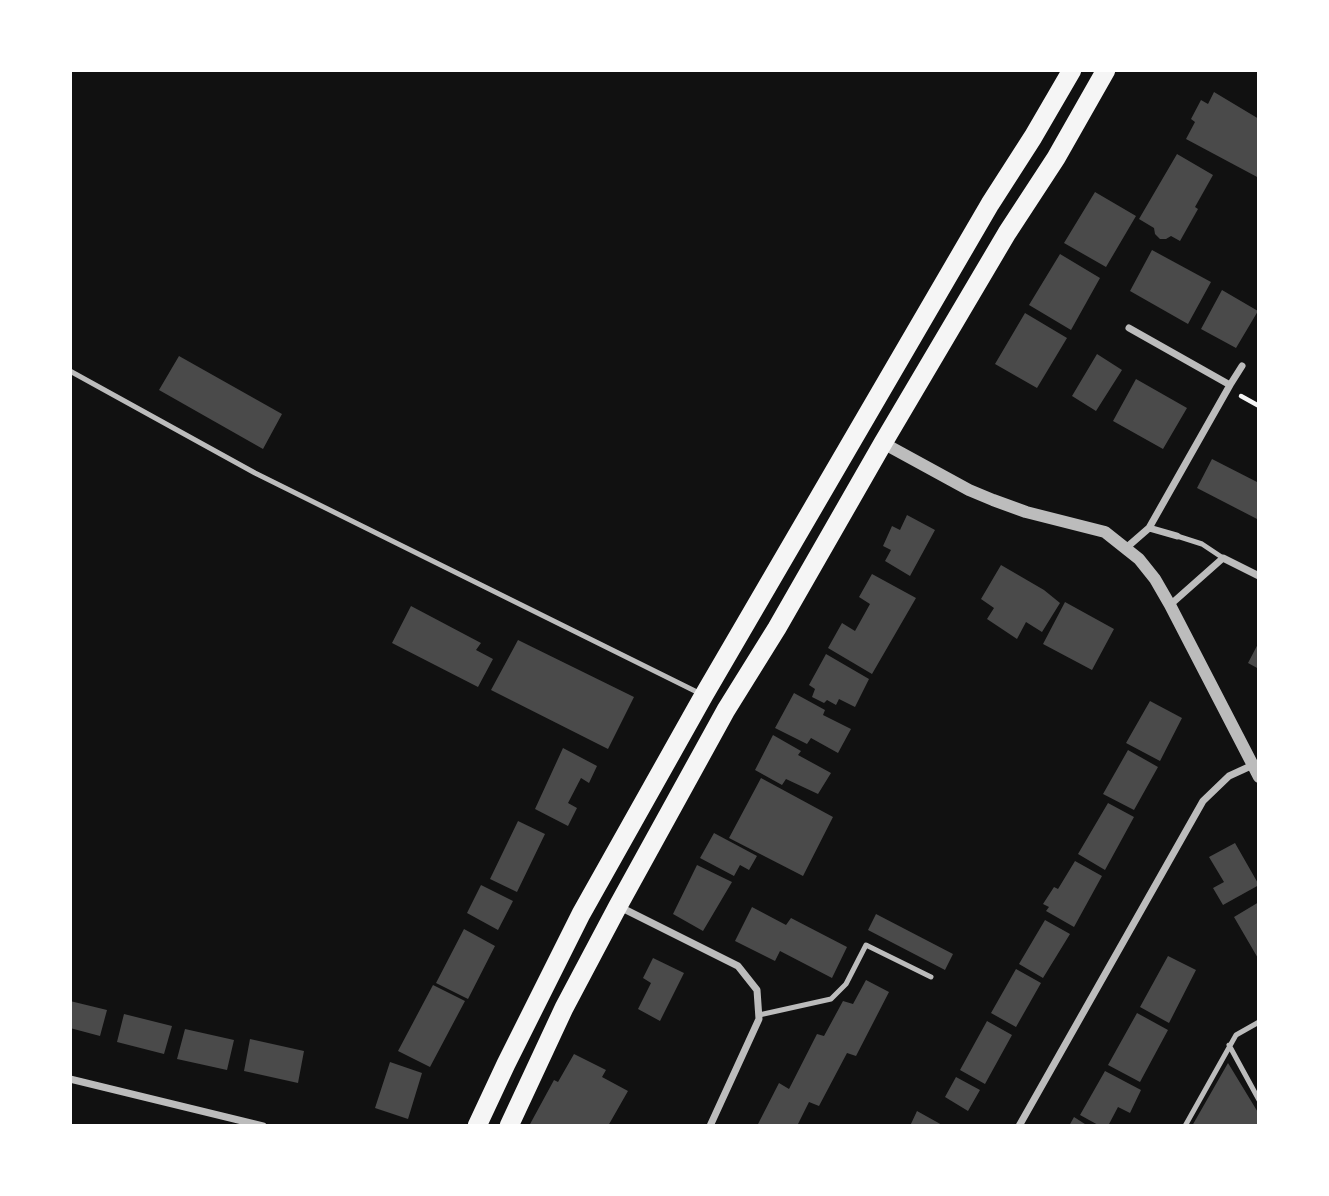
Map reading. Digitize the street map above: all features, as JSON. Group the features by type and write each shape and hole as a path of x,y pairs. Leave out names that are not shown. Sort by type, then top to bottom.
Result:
{"highway":[{"path":"477,1126 581,914 704,695 990,204 1072,70"},
{"path":"509,1126 564,1007 726,710 1106,70"}],"street":[{"path":"1129,328 1230,385"},
{"path":"1126,548 1149,528 1242,366"},
{"path":"883,443 969,490 1026,512 1105,532 1139,559 1170,605 1256,771 1229,776 1203,801 1019,1126"},
{"path":"1149,528 1177,536"},
{"path":"1170,605 1223,558 1259,576"},
{"path":"618,906 738,966 757,990 759,1019 710,1126"},
{"path":"70,1079 263,1126"}],"lane":[{"path":"70,371 255,473 704,695"},
{"path":"1177,536 1202,544 1223,558"},
{"path":"759,1015 831,999 846,984 866,945 931,977"},
{"path":"1185,1126 1236,1035 1259,1022"},
{"path":"1229,1045 1259,1100"}],"building":[{"path":"1214,92 1259,119 1259,178 1186,139 1195,122 1191,119 1201,100 1208,104"},
{"path":"1177,154 1213,175 1180,241 1171,236 1160,239 1154,228 1139,219"},
{"path":"1095,192 1136,216 1106,267 1064,243"},
{"path":"1152,250 1211,282 1188,324 1130,291"},
{"path":"1060,254 1100,278 1071,330 1029,305"},
{"path":"1222,290 1258,311 1236,348 1201,329"},
{"path":"1025,313 1067,338 1037,388 995,364"},
{"path":"1097,354 1122,370 1096,411 1072,396"},
{"path":"179,356 282,414 263,449 159,390"},
{"path":"1136,379 1187,408 1163,449 1113,421"},
{"path":"1212,459 1259,483 1259,520 1197,488"},
{"path":"907,515 935,530 910,576 885,561 891,550 883,546 892,526 900,530"},
{"path":"1001,565 1044,590 1060,603 1042,632 1026,622 1017,639 987,619 994,608 981,599"},
{"path":"872,574 916,598 872,674 828,648 842,623 855,631 870,604 859,597"},
{"path":"1065,602 1114,629 1092,670 1043,644"},
{"path":"411,606 481,643 476,650 493,659 478,687 392,643"},
{"path":"518,640 634,697 608,749 491,690"},
{"path":"1259,642 1259,669 1248,663"},
{"path":"826,654 869,679 855,707 839,699 836,705 812,697 815,689 809,685"},
{"path":"794,693 825,710 823,715 851,729 838,753 811,738 807,744 775,728"},
{"path":"1150,701 1182,718 1160,761 1126,743"},
{"path":"773,735 801,751 798,755 831,773 818,794 786,779 782,785 755,770"},
{"path":"563,748 597,766 589,783 581,778 568,803 577,808 568,826 535,809"},
{"path":"1128,750 1158,767 1134,810 1103,794"},
{"path":"761,778 833,817 803,876 729,838"},
{"path":"1108,803 1134,817 1105,870 1078,854"},
{"path":"518,821 545,834 517,892 490,879"},
{"path":"714,833 757,856 749,870 740,865 734,876 700,858"},
{"path":"1235,843 1259,885 1223,905 1213,888 1224,882 1209,857"},
{"path":"1075,861 1102,876 1074,927 1046,911 1049,907 1043,904 1054,887 1058,889"},
{"path":"697,865 732,882 703,931 673,914"},
{"path":"481,885 513,901 498,930 467,913"},
{"path":"1259,902 1259,960 1234,917"},
{"path":"752,907 786,925 791,918 847,947 832,978 780,951 775,961 735,941"},
{"path":"876,914 953,954 945,970 868,930"},
{"path":"1045,920 1070,934 1043,978 1019,964"},
{"path":"464,929 495,946 468,999 436,983"},
{"path":"1168,956 1196,970 1169,1023 1140,1007"},
{"path":"653,958 684,973 660,1021 638,1009 651,983 643,978"},
{"path":"1016,969 1041,983 1016,1027 991,1013"},
{"path":"866,980 889,992 856,1056 847,1053 819,1106 809,1102 797,1126 757,1126 779,1083 789,1089 817,1034 824,1036 843,1001 853,1004"},
{"path":"433,985 465,1001 430,1067 398,1051"},
{"path":"70,1001 107,1010 100,1036 70,1028"},
{"path":"1137,1013 1168,1030 1140,1082 1108,1065"},
{"path":"124,1014 172,1026 164,1054 117,1042"},
{"path":"987,1021 1012,1035 985,1084 960,1070"},
{"path":"185,1029 234,1040 227,1070 177,1059"},
{"path":"250,1039 304,1051 298,1083 244,1071"},
{"path":"574,1054 606,1070 602,1077 628,1091 608,1126 529,1126 554,1080 558,1082"},
{"path":"390,1062 422,1073 408,1119 375,1108"},
{"path":"1228,1063 1259,1114 1259,1126 1192,1126"},
{"path":"1105,1071 1141,1090 1130,1113 1118,1107 1108,1126 1100,1126 1080,1115"},
{"path":"956,1077 980,1090 968,1111 945,1097"},
{"path":"917,1111 944,1126 910,1126"},
{"path":"1074,1117 1088,1126 1069,1126"}]}
